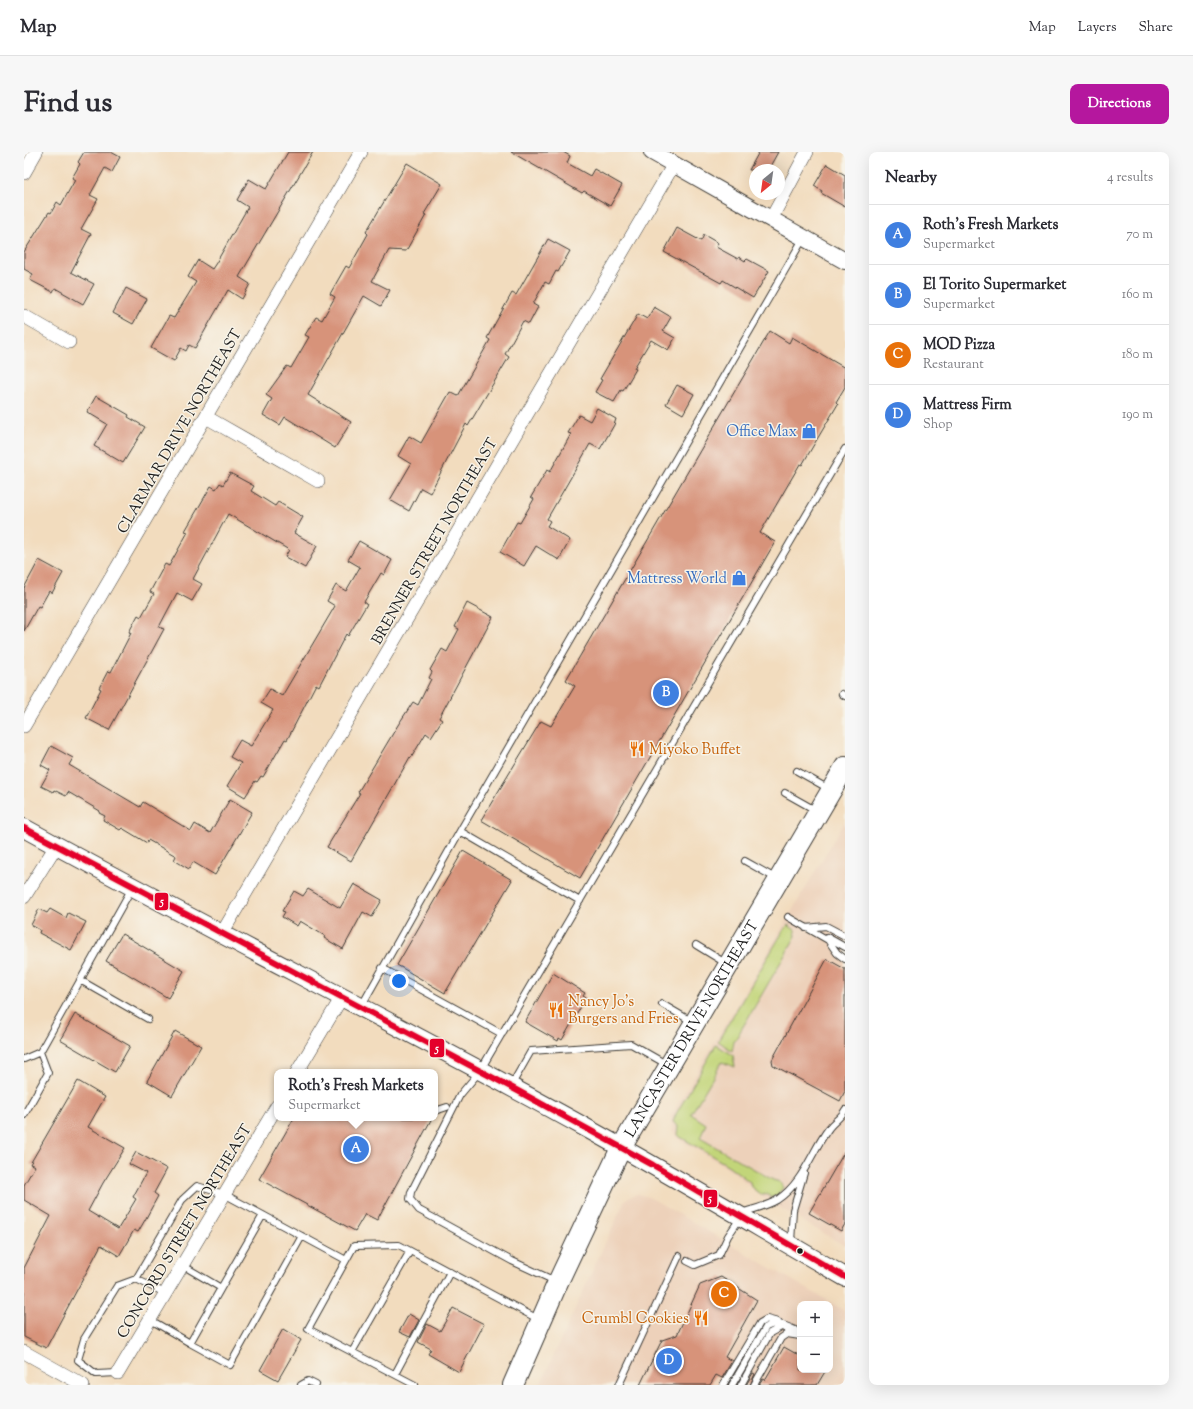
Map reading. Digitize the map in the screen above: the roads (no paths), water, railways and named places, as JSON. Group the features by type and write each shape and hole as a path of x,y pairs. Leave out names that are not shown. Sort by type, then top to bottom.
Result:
{"main road":[{"name":"LANCASTER DRIVE NORTHEAST","path":"517,1379 558,1282 621,1148 845,767"},
{"path":"24,828 221,935 342,997 511,1087 621,1148 845,1278"}],"street":[{"path":"24,173 36,152"},
{"name":"CLARMAR DRIVE NORTHEAST","path":"24,726 361,152"},
{"path":"652,152 845,261"},
{"path":"771,219 807,152"},
{"name":"BRENNER STREET NORTHEAST","path":"221,935 674,164"},
{"path":"24,316 69,342"},
{"path":"206,417 318,481"},
{"path":"24,896 56,846"},
{"path":"299,1069 342,997"},
{"name":"CONCORD STREET NORTHEAST","path":"118,1373 274,1111"},
{"path":"24,1352 83,1385"}],"lane":[{"path":"361,1007 460,831 804,238"},
{"path":"558,1282 512,1261 428,1215 413,1204 410,1198 411,1192 460,1095 480,1071 845,449"},
{"path":"797,771 831,791"},
{"path":"785,792 818,812"},
{"path":"460,831 580,901"},
{"path":"745,861 779,880"},
{"path":"24,1059 40,1052 133,887"},
{"path":"788,917 828,940 837,953 845,959"},
{"path":"806,928 826,926 845,936"},
{"path":"819,935 822,934 845,947"},
{"path":"696,945 729,965"},
{"path":"382,968 502,1034"},
{"path":"80,980 148,1019"},
{"path":"662,1004 694,1023"},
{"path":"511,1087 531,1052 631,1044 670,1066"},
{"path":"24,1115 48,1073 40,1052"},
{"path":"438,1110 447,1107"},
{"path":"791,1246 792,1210 804,1171 829,1127 841,1117 845,1110"},
{"path":"687,1261 695,1264 719,1255 739,1216 776,1200 804,1171"},
{"path":"118,1373 96,1374 78,1360 84,1339 117,1286 136,1279 182,1200 197,1186 224,1194 346,1260"},
{"path":"190,1343 263,1215"},
{"path":"149,1320 230,1365 302,1236"},
{"path":"415,1385 308,1329 354,1246 399,1245 542,1321"},
{"path":"352,1352 410,1251"},
{"path":"619,1385 679,1256"},
{"path":"182,1265 221,1288"},
{"path":"395,1374 450,1272"},
{"path":"136,1279 165,1293"},
{"path":"723,1385 760,1323 767,1319 781,1323 797,1331"},
{"path":"732,1385 766,1327 773,1323 781,1323"},
{"path":"740,1385 770,1333 781,1327 797,1332"},
{"path":"754,1385 781,1338 787,1334 797,1336"},
{"path":"301,1385 308,1381 316,1385"}],"place":[{"name":"Office Max","path":"809,431"},
{"name":"Mattress World","path":"739,578"},
{"name":"El Torito Supermarket","path":"666,693"},
{"name":"Miyoko Buffet","path":"637,749"},
{"name":"Nancy Jo's Burgers and Fries","path":"556,1010"},
{"name":"Roth's Fresh Markets","path":"356,1149"},
{"name":"MOD Pizza","path":"724,1294"},
{"name":"Crumbl Cookies","path":"701,1318"},
{"name":"Mattress Firm","path":"669,1361"}]}
